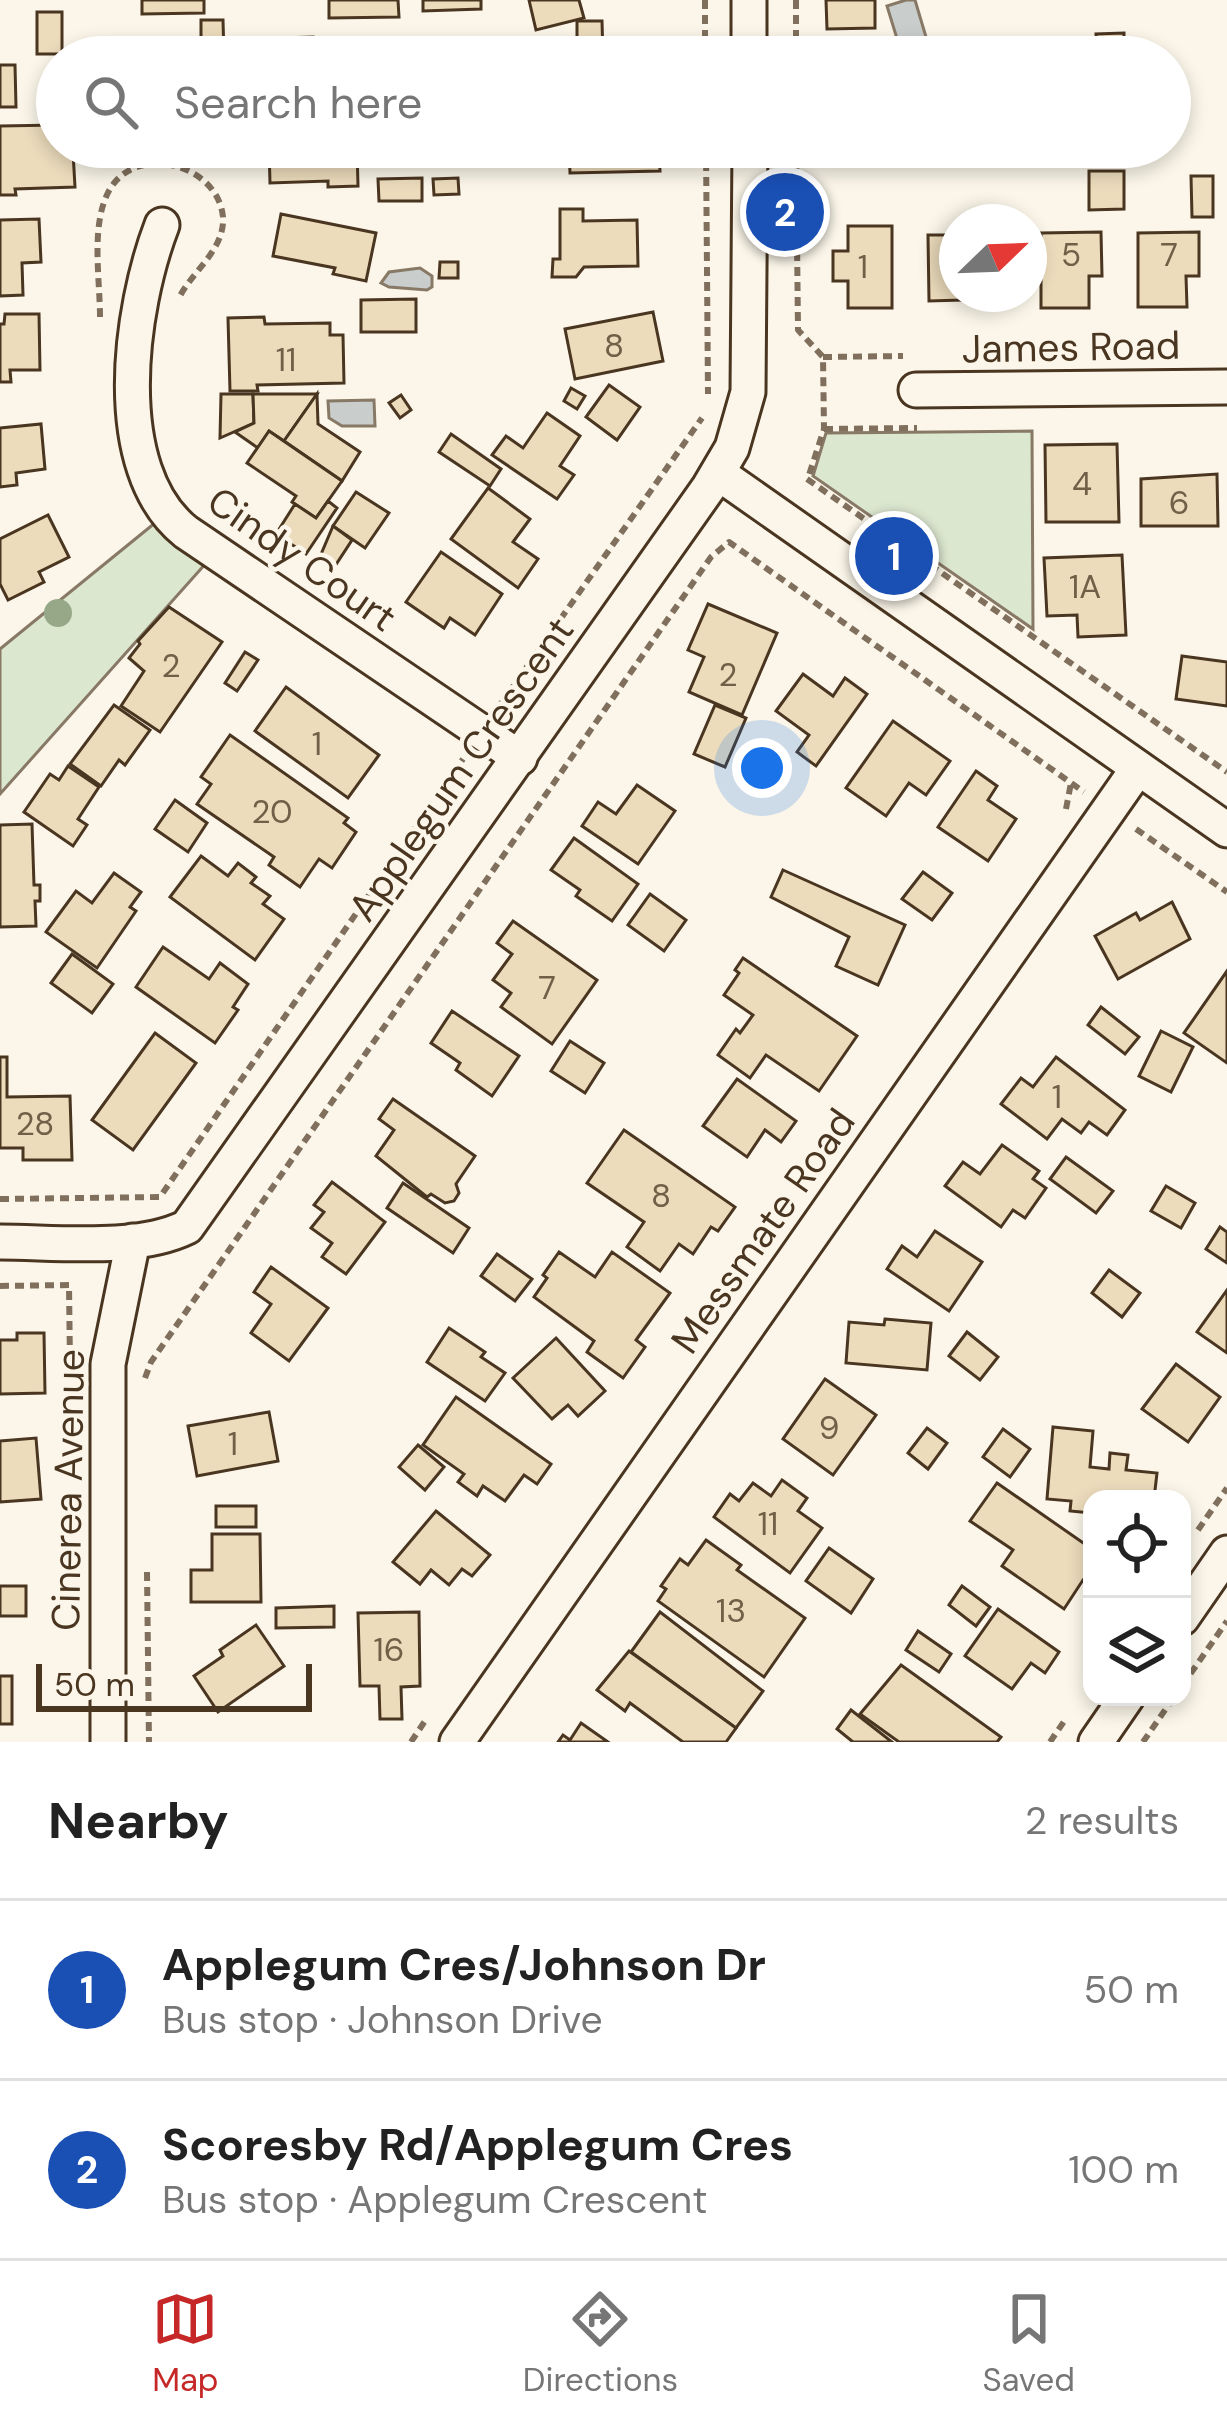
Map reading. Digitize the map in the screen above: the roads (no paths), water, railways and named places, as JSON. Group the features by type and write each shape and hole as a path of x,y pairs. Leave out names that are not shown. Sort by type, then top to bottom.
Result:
{"street":[{"path":"749,0 749,36"},
{"name":"Applegum Crescent","path":"0,1242 133,1241 172,1235 187,1227 520,758 718,473 743,420 752,363 750,168"},
{"name":"Cindy Court","path":"162,225 138,305 135,389 144,473 166,514 520,758"},
{"name":"James Road","path":"916,390 1227,387"},
{"path":"718,473 1227,830"},
{"name":"Messmate Road","path":"458,1742 1138,768"},
{"name":"Cinerea Avenue","path":"108,1742 108,1364 133,1241"},
{"path":"1191,1605 1227,1553"},
{"path":"1096,1742 1121,1706"}],"place":[{"name":"Scoresby Rd/Applegum Cres","path":"785,212"},
{"name":"Applegum Cres/Johnson Dr","path":"894,556"}]}
